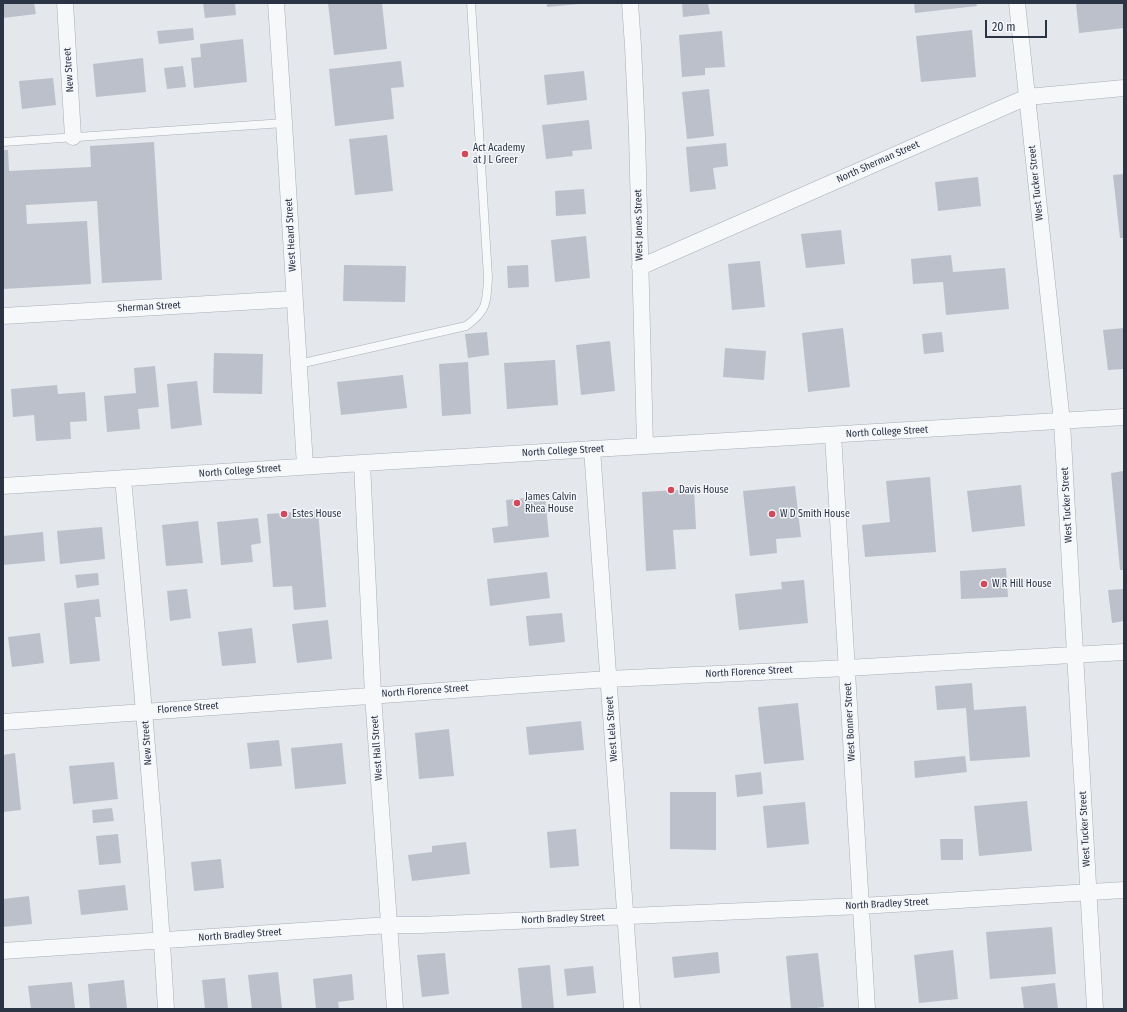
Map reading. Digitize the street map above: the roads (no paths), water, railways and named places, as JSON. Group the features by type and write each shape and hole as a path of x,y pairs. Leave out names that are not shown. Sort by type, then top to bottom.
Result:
{"street":[{"name":"New Street","path":"65,3 73,137"},
{"name":"West Heard Street","path":"276,3 305,466"},
{"name":"West Jones Street","path":"630,3 637,134 645,446"},
{"name":"West Tucker Street","path":"1017,3 1062,422 1095,1009"},
{"name":"North Sherman Street","path":"640,268 1026,97 1124,88"},
{"name":"Sherman Street","path":"3,316 294,299"},
{"name":"North College Street","path":"3,486 305,466 1062,422 1124,417"},
{"name":"West Bonner Street","path":"833,435 867,1009"},
{"name":"West Lela Street","path":"592,449 632,1009"},
{"name":"West Hall Street","path":"362,463 373,695 394,1009"},
{"name":"New Street","path":"123,478 144,712 166,1009"},
{"name":"North Florence Street","path":"373,695 608,679 847,668 1124,652"},
{"name":"Florence Street","path":"3,722 373,695"},
{"name":"North Bradley Street","path":"3,952 389,925 861,906 1124,890"}],"lane":[{"path":"298,364 466,326 475,320 482,310 487,297 488,277 471,3"},
{"path":"3,142 284,123"}],"place":[{"name":"Act Academy at J L Greer","path":"465,154"},
{"name":"Davis House","path":"671,490"},
{"name":"James Calvin Rhea House","path":"517,503"},
{"name":"Estes House","path":"284,514"},
{"name":"W D Smith House","path":"772,514"},
{"name":"W R Hill House","path":"984,584"}]}
